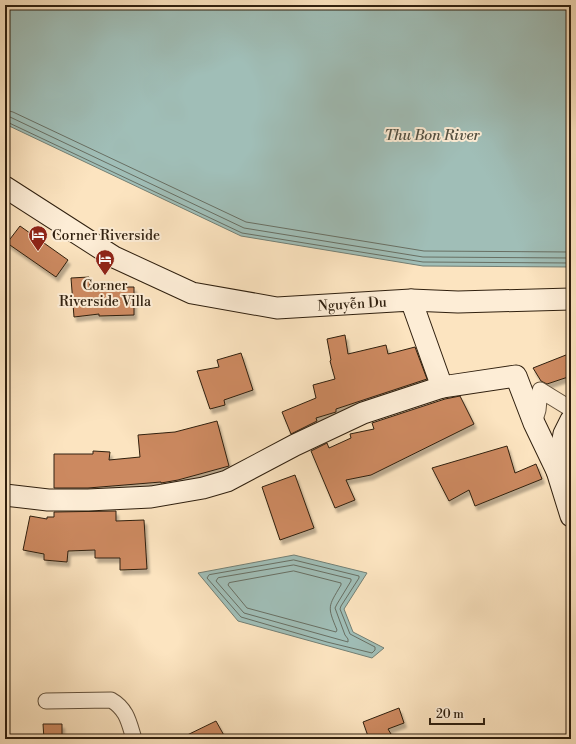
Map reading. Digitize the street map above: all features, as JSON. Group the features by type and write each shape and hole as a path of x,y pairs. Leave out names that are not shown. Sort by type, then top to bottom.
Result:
{"street":[{"name":"Nguyễn Du","path":"5,187 114,257 192,293 277,308 411,300 458,302 571,299"},
{"path":"411,300 442,387"},
{"path":"5,495 48,500 88,500 151,497 203,488 227,481 294,445 363,414 442,387 516,376 534,423 557,471 571,516"},
{"path":"534,423 538,410 540,390 571,409"},
{"path":"557,471 564,434 571,420"},
{"path":"46,701 111,700 119,705 126,713 134,739"}],"water":[{"name":"Thu Bon River","path":"5,5 571,5 571,267 423,266 241,236 5,124"},
{"path":"294,555 367,573 344,609 353,632 384,648 372,658 238,621 198,573"}],"building":[{"name":"Corner Riverside","path":"20,226 68,260 56,277 7,243"},
{"path":"89,277 90,287 134,287 134,315 99,316 99,314 74,317 71,278"},
{"path":"345,335 348,354 386,345 388,354 415,347 427,379 336,409 336,412 316,418 317,421 291,434 282,412 316,398 313,385 335,379 330,361 327,339"},
{"path":"241,353 253,390 224,400 225,405 210,409 197,371 219,367 217,360"},
{"path":"571,353 571,376 547,384 541,381 533,368"},
{"path":"460,396 474,424 371,475 346,480 355,500 335,508 311,451 327,443 329,448 351,438 350,434 374,429 372,423 445,399"},
{"path":"217,421 229,466 178,480 161,483 88,488 54,488 54,454 93,454 93,451 110,452 109,460 140,457 138,435 175,432"},
{"path":"507,446 515,473 536,464 542,479 475,506 469,490 449,501 432,468"},
{"path":"295,475 314,528 280,540 262,487"},
{"path":"116,511 116,521 144,520 147,569 120,570 120,558 95,558 95,550 68,551 67,562 44,560 44,554 23,550 30,516 47,519 47,517 54,517 54,512"},
{"path":"399,708 404,723 388,729 394,739 369,739 363,722"},
{"path":"216,721 226,739 179,739"},
{"path":"43,724 62,724 62,739 44,739"}],"place":[{"name":"Corner Riverside","path":"38,252"},
{"name":"Corner Riverside Villa","path":"105,276"}]}
